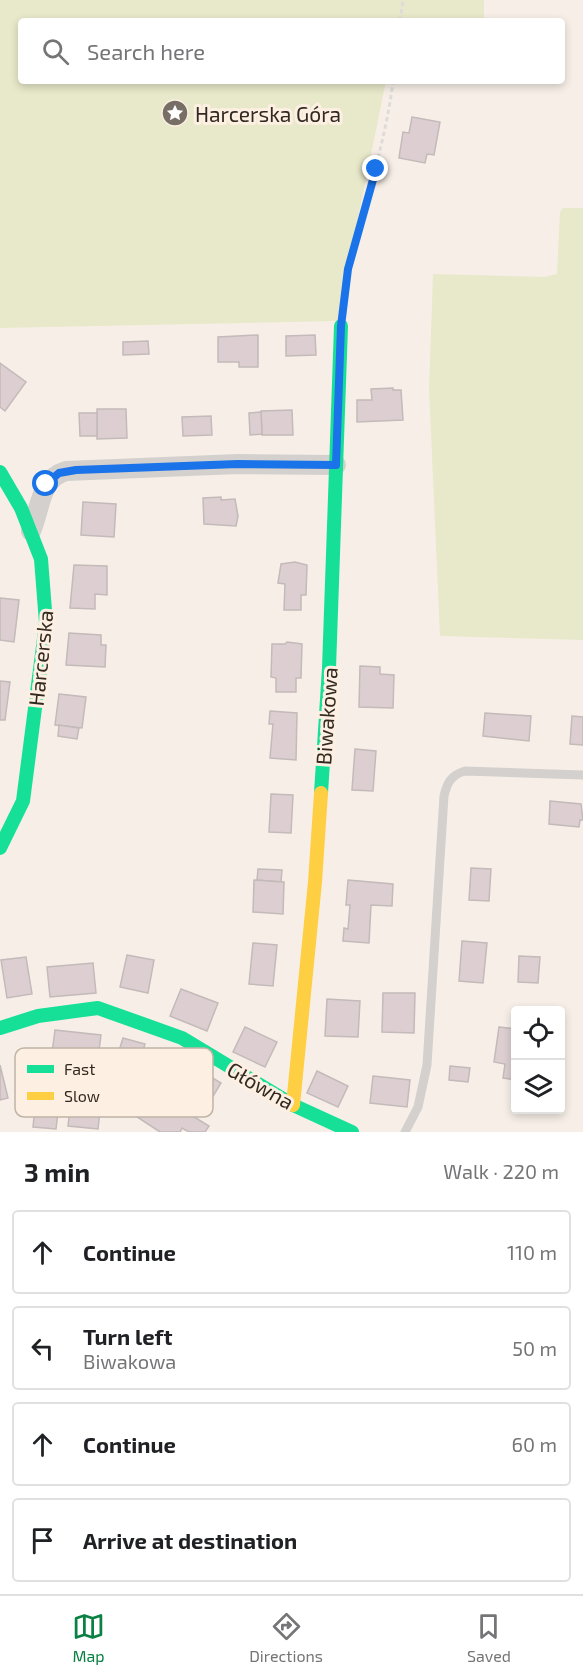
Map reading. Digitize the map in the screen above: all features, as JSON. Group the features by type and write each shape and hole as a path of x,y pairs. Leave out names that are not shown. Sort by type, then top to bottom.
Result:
{"street":[{"name":"Biwakowa","path":"293,1105 315,882 329,668 341,326"},
{"path":"31,531 46,484 59,473 66,471 238,464 336,465"},
{"name":"Harcerska","path":"0,472 31,531 42,570 46,623 22,801 0,848"},
{"name":"Główna","path":"0,1028 38,1016 98,1008 182,1038 199,1048"},
{"name":"Główna","path":"213,1057 293,1105 352,1132"}],"lane":[{"path":"405,1132 418,1107 427,1065 444,796 449,782 458,773 465,771 583,775"}],"path":[{"path":"400,18 403,0"},
{"path":"341,326 348,269 376,169 392,84"}],"green space":[{"path":"0,0 484,0 484,18 18,18 18,84 385,84 337,321 0,328"},
{"path":"563,208 583,208 583,640 440,636 429,389 433,274 544,277 557,274 560,212"}],"building":[{"path":"412,117 440,122 434,155 427,154 425,163 399,158 403,132 409,133"},
{"path":"258,335 258,367 239,367 239,362 218,362 218,337"},
{"path":"315,335 316,355 286,356 286,336"},
{"path":"148,341 149,354 123,355 123,342"},
{"path":"0,363 26,382 5,411 0,407"},
{"path":"393,388 393,390 401,390 403,420 357,422 357,400 372,400 371,389"},
{"path":"97,409 126,409 127,438 97,439"},
{"path":"292,410 293,435 262,435 261,411"},
{"path":"261,412 262,434 250,435 249,413"},
{"path":"79,413 97,413 97,436 80,436"},
{"path":"211,416 212,435 183,436 182,417"},
{"path":"221,497 221,500 235,499 238,516 236,526 204,524 203,498"},
{"path":"83,502 116,504 114,537 81,535"},
{"path":"295,562 307,565 306,595 301,595 301,610 284,610 285,584 278,583 281,564"},
{"path":"74,565 107,566 107,595 95,594 95,609 70,608"},
{"path":"0,598 19,600 14,642 0,640"},
{"path":"69,633 101,635 101,645 106,645 105,667 66,665"},
{"path":"287,642 302,644 301,678 296,678 296,692 276,692 276,678 271,677 272,644"},
{"path":"360,666 380,667 380,674 394,675 393,708 359,707"},
{"path":"0,681 10,682 5,720 0,720"},
{"path":"59,694 86,697 82,728 55,725"},
{"path":"270,711 297,713 296,760 270,758 273,724 269,724"},
{"path":"485,713 531,716 529,741 483,736"},
{"path":"572,716 583,717 583,745 570,744"},
{"path":"59,725 79,728 77,739 58,736"},
{"path":"355,749 376,751 373,791 352,790"},
{"path":"271,794 293,795 291,833 269,832"},
{"path":"550,801 581,804 583,820 580,820 579,827 549,824"},
{"path":"471,868 491,869 489,901 469,900"},
{"path":"258,869 282,870 281,882 257,880"},
{"path":"254,880 284,882 283,914 253,912"},
{"path":"348,880 393,884 392,906 371,905 369,943 343,941 344,928 348,929 350,905 346,905"},
{"path":"462,941 487,943 483,983 459,981"},
{"path":"253,943 277,945 273,986 249,984"},
{"path":"127,955 154,960 148,993 120,987"},
{"path":"519,956 540,957 538,983 518,982"},
{"path":"26,957 32,994 7,998 1,960"},
{"path":"93,963 96,993 50,997 47,967"},
{"path":"181,989 218,1003 207,1031 170,1016"},
{"path":"383,993 415,993 414,1033 382,1032"},
{"path":"327,999 360,1001 358,1037 325,1036"},
{"path":"245,1027 277,1042 265,1067 233,1052"},
{"path":"499,1027 511,1028 511,1079 503,1078 505,1064 494,1062"},
{"path":"55,1030 101,1035 99,1048 53,1048"},
{"path":"123,1038 145,1044 144,1048 120,1048"},
{"path":"0,1065 8,1098 0,1100"},
{"path":"450,1066 470,1068 468,1082 449,1080"},
{"path":"317,1071 348,1086 338,1107 307,1093"},
{"path":"373,1076 410,1080 407,1107 370,1103"},
{"path":"213,1078 221,1083 213,1096"},
{"path":"34,1117 57,1117 56,1129 33,1127"},
{"path":"69,1117 99,1117 98,1129 68,1126"},
{"path":"137,1117 194,1117 209,1126 205,1132 189,1132 182,1128 180,1132 160,1132"}],"traffic: fast":[{"path":"321,793 329,668 341,326"},
{"path":"0,472 21,508 41,559 46,623 23,801 0,848"},
{"path":"0,1028 38,1016 98,1008 182,1038 199,1048"},
{"path":"213,1057 293,1105 352,1132"}],"traffic: slow":[{"path":"293,1105 315,882 321,793"}],"place":[{"name":"Harcerska Góra","path":"175,113"}],"route":[{"path":"46,484 59,473 76,470 238,464 336,465 341,326 348,269 376,169"}]}
